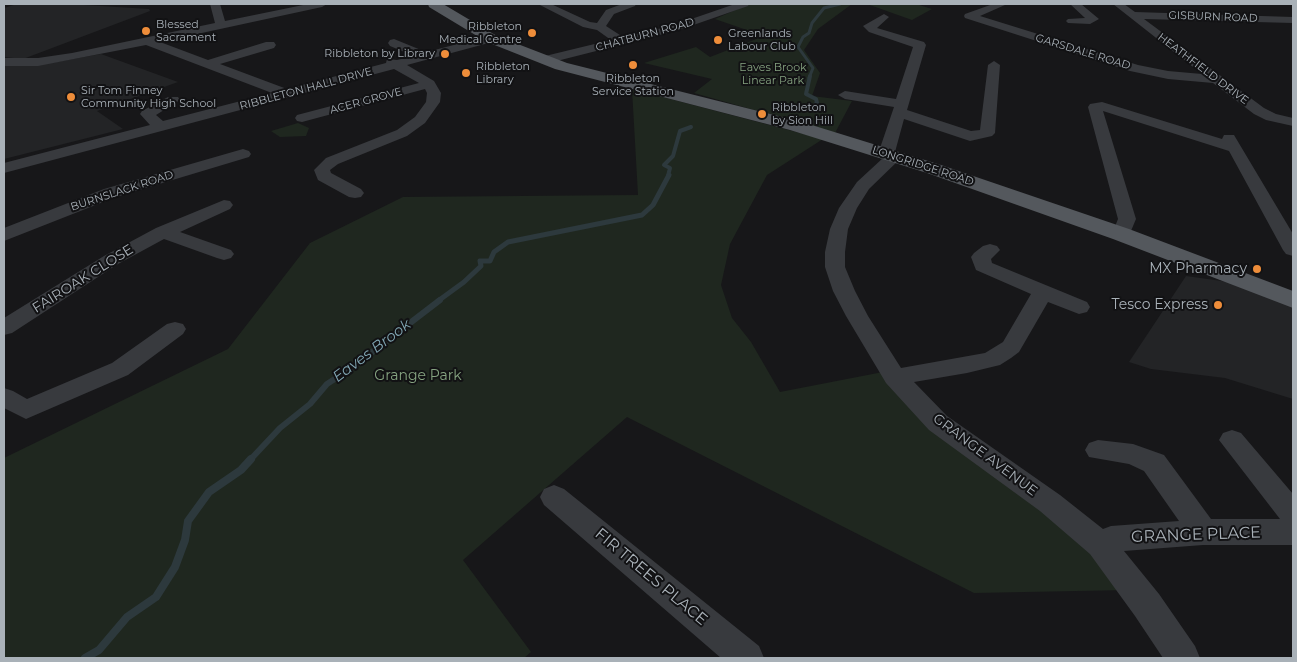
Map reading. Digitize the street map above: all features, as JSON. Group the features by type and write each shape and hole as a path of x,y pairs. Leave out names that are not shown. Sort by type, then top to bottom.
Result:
{"main road":[{"name":"LONGRIDGE ROAD","path":"434,4 488,36 545,60 787,123 890,155 1121,234 1293,298"}],"street":[{"path":"215,4 221,25"},
{"path":"4,62 60,59 322,4"},
{"path":"543,4 587,25 600,27 624,42"},
{"path":"600,27 610,12 627,4"},
{"path":"724,4 741,5"},
{"path":"968,6 983,10 999,4"},
{"path":"1072,21 1090,21 1093,19 1075,4"},
{"name":"HEATHFIELD DRIVE","path":"1118,4 1258,111 1271,117 1293,122"},
{"path":"1189,4 1210,16"},
{"name":"CHATBURN ROAD","path":"545,60 675,28 741,5"},
{"name":"GARSDALE ROAD","path":"983,10 969,16 970,18 1135,68 1168,75 1215,79"},
{"name":"GISBURN ROAD","path":"1132,14 1293,20"},
{"path":"884,17 870,26 873,30 920,45 900,108 890,155"},
{"name":"RIBBLETON HALL DRIVE","path":"393,63 417,53 488,36"},
{"name":"RIBBLETON HALL DRIVE","path":"4,162 284,92 488,36"},
{"path":"146,41 284,92"},
{"path":"394,43 417,53"},
{"path":"207,64 270,45"},
{"path":"355,194 324,176 322,170 324,167 332,161 390,139 420,120 433,102 434,92 429,84 420,77 393,63"},
{"path":"845,95 900,108 970,136 988,133 994,66"},
{"name":"ACER GROVE","path":"302,118 429,84"},
{"name":"RIBBLETON HALL DRIVE","path":"4,168 130,132 157,122 284,92"},
{"path":"157,122 147,114 173,100"},
{"path":"1121,234 1128,219 1095,107 1102,106 1114,109 1232,143 1293,250"},
{"name":"BURNSLACK ROAD","path":"4,235 110,193 243,154"},
{"name":"GRANGE AVENUE","path":"890,155 848,208 839,229 834,252 835,267 844,291 895,377 938,423 1050,503 1101,545 1147,605 1183,658"},
{"name":"FAIROAK CLOSE","path":"4,328 111,260 164,232 224,205"},
{"path":"164,232 224,254"},
{"path":"990,250 982,257 983,266 1079,308"},
{"path":"895,377 967,365 992,359 1003,354 1014,341 1042,293"},
{"path":"4,397 26,410 120,369 175,329"},
{"path":"1232,440 1293,514"},
{"path":"1098,450 1134,454 1154,463 1202,532"},
{"name":"FIR TREES PLACE","path":"554,497 747,658"},
{"name":"GRANGE PLACE","path":"1101,545 1111,539 1202,532 1293,532"}],"shaded area":[{"path":"17,4 68,4 149,9 150,11 23,59 4,57 4,8"},
{"name":"Sir Tom Finney Community High School","path":"101,54 178,82 97,111 123,129 4,159 4,66 56,62"},
{"path":"1186,276 1293,291 1293,399 1225,378 1151,369 1129,362"}],"green space":[{"name":"Eaves Brook Linear Park","path":"749,4 852,4 818,29 804,50 820,73 812,96 852,101 835,133 694,93 712,79 644,63 696,47 710,57 764,36 715,19"},
{"path":"867,4 916,4 932,9 912,20"},
{"name":"Grange Park","path":"632,89 823,139 767,175 730,244 721,285 732,318 751,342 780,392 883,372 1041,501 1128,590 974,593 627,417 463,560 531,652 524,658 4,658 4,458 228,349 310,243 403,197 638,195"},
{"path":"298,123 309,128 306,136 280,137 271,131"}],"waterway":[{"path":"809,78 813,68 798,47 803,37 809,33 812,23 824,8 840,4"},
{"path":"810,76 806,94 816,99 817,103 811,108"},
{"name":"Eaves Brook","path":"668,176 670,168 664,165 673,156 680,131 691,127"},
{"name":"Eaves Brook","path":"438,301 464,282 481,266 480,261 490,261 494,252 508,242 642,215 653,205 669,175"},
{"name":"Eaves Brook","path":"250,460 280,428 310,404 327,384 350,369 440,300"},
{"name":"Eaves Brook","path":"85,658 99,650 127,617 156,597 175,567 185,540 188,521 209,492 241,470 251,459"}],"place":[{"name":"Blessed Sacrament","path":"146,31"},
{"name":"Ribbleton Medical Centre","path":"532,33"},
{"name":"Greenlands Labour Club","path":"718,40"},
{"name":"Ribbleton by Library","path":"445,54"},
{"name":"Ribbleton Service Station","path":"633,65"},
{"name":"Ribbleton Library","path":"466,73"},
{"name":"Sir Tom Finney Community High School","path":"71,97"},
{"name":"Ribbleton by Sion Hill","path":"762,114"},
{"name":"MX Pharmacy","path":"1257,269"},
{"name":"Tesco Express","path":"1218,305"}]}
